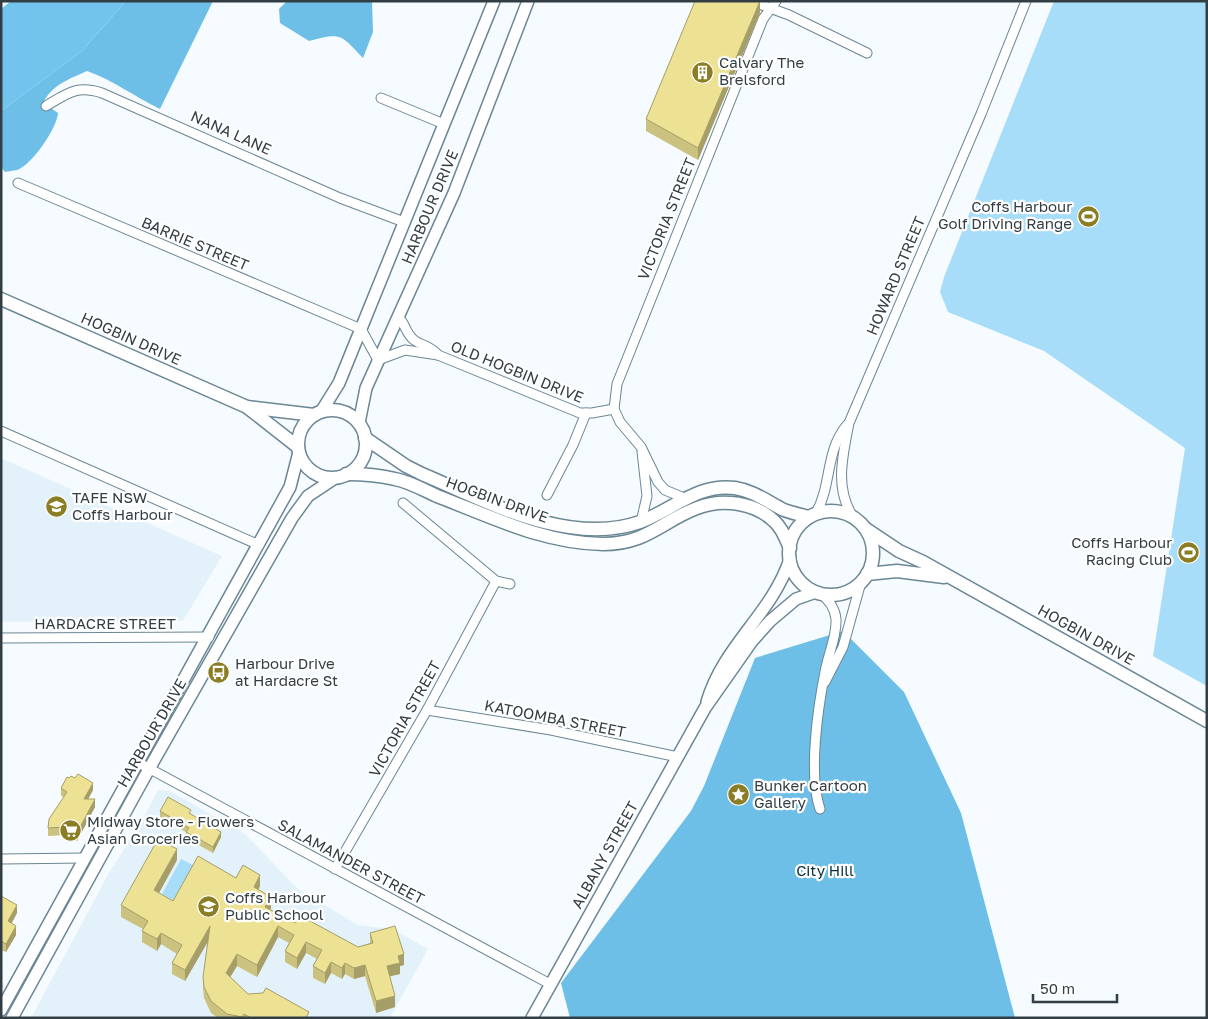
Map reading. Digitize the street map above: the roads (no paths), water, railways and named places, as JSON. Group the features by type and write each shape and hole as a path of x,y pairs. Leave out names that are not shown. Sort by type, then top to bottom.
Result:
{"main road":[{"name":"HOGBIN DRIVE","path":"1,299 248,407 299,450"},
{"name":"HOGBIN DRIVE","path":"248,407 318,413"},
{"path":"342,411 359,423 365,438 362,460 341,476 317,474 303,461 299,450 301,429 318,413 342,411"},
{"name":"HOGBIN DRIVE","path":"365,438 406,466 528,517 566,527 603,530 641,522 684,498 707,490 735,488 763,497 786,510 813,515"},
{"name":"HOGBIN DRIVE","path":"341,476 368,474 400,480 518,529 569,541 587,543 630,541 657,530 696,508 710,504 736,503 763,512 776,522 790,553"},
{"path":"829,511 842,512 853,517 866,529 873,551 864,578 842,592 819,592 799,579 790,553 793,536 800,525 813,515 829,511"},
{"name":"HOGBIN DRIVE","path":"866,529 899,550 1207,721"},
{"name":"HOGBIN DRIVE","path":"864,578 897,571 950,578"}],"street":[{"name":"HARBOUR DRIVE","path":"318,413 339,384 494,1"},
{"name":"HARBOUR DRIVE","path":"359,423 363,395 454,193 528,1"},
{"path":"751,1 788,15 868,53"},
{"name":"VICTORIA STREET","path":"614,409 617,384 763,20 776,1"},
{"name":"HOWARD STREET","path":"813,515 824,492 834,445 849,423 981,114 1026,1"},
{"name":"NANA LANE","path":"46,106 68,93 87,88 340,198 404,222"},
{"path":"381,98 444,124"},
{"name":"BARRIE STREET","path":"18,183 361,329"},
{"name":"OLD HOGBIN DRIVE","path":"398,317 404,322 407,333 415,341 432,348 438,355 586,414 614,409"},
{"path":"361,329 378,360 405,350 438,355"},
{"path":"614,409 620,422 641,447 665,490 684,498"},
{"path":"547,494 573,445 586,414"},
{"name":"HOWARD STREET","path":"849,423 841,468 841,481 845,502 853,517"},
{"path":"1,431 259,545"},
{"path":"641,447 647,496 641,522"},
{"name":"HARBOUR DRIVE","path":"12,1018 144,766 209,637 290,488 299,450"},
{"name":"HARBOUR DRIVE","path":"1,1010 85,858 144,766 292,518 308,496 341,476"},
{"path":"403,503 496,581 510,584"},
{"name":"ALBANY STREET","path":"705,708 712,685 740,637 773,597 790,553"},
{"path":"823,686 843,647 864,578"},
{"name":"VICTORIA STREET","path":"334,870 427,710 496,581"},
{"path":"819,592 829,601 836,618 836,628 825,671 818,722 815,786 820,809"},
{"name":"ALBANY STREET","path":"532,1018 705,708 752,641 770,621 796,599 819,592"},
{"name":"HARDACRE STREET","path":"1,638 209,637"},
{"name":"KATOOMBA STREET","path":"427,710 550,730 678,756"},
{"name":"SALAMANDER STREET","path":"144,766 334,870 550,984"},
{"path":"1,859 85,858"}],"place":[{"name":"Calvary The Brelsford","path":"703,72"},
{"name":"Coffs Harbour Golf Driving Range","path":"1088,216"},
{"name":"TAFE NSW Coffs Harbour","path":"56,507"},
{"name":"Coffs Harbour Racing Club","path":"1188,552"},
{"name":"Harbour Drive at Hardacre St","path":"219,673"},
{"name":"Bunker Cartoon Gallery","path":"738,795"},
{"name":"Midway Store - Flowers Asian Groceries","path":"71,831"},
{"name":"Coffs Harbour Public School","path":"209,907"}],"park label":[{"name":"City Hill","path":"825,871"}]}
